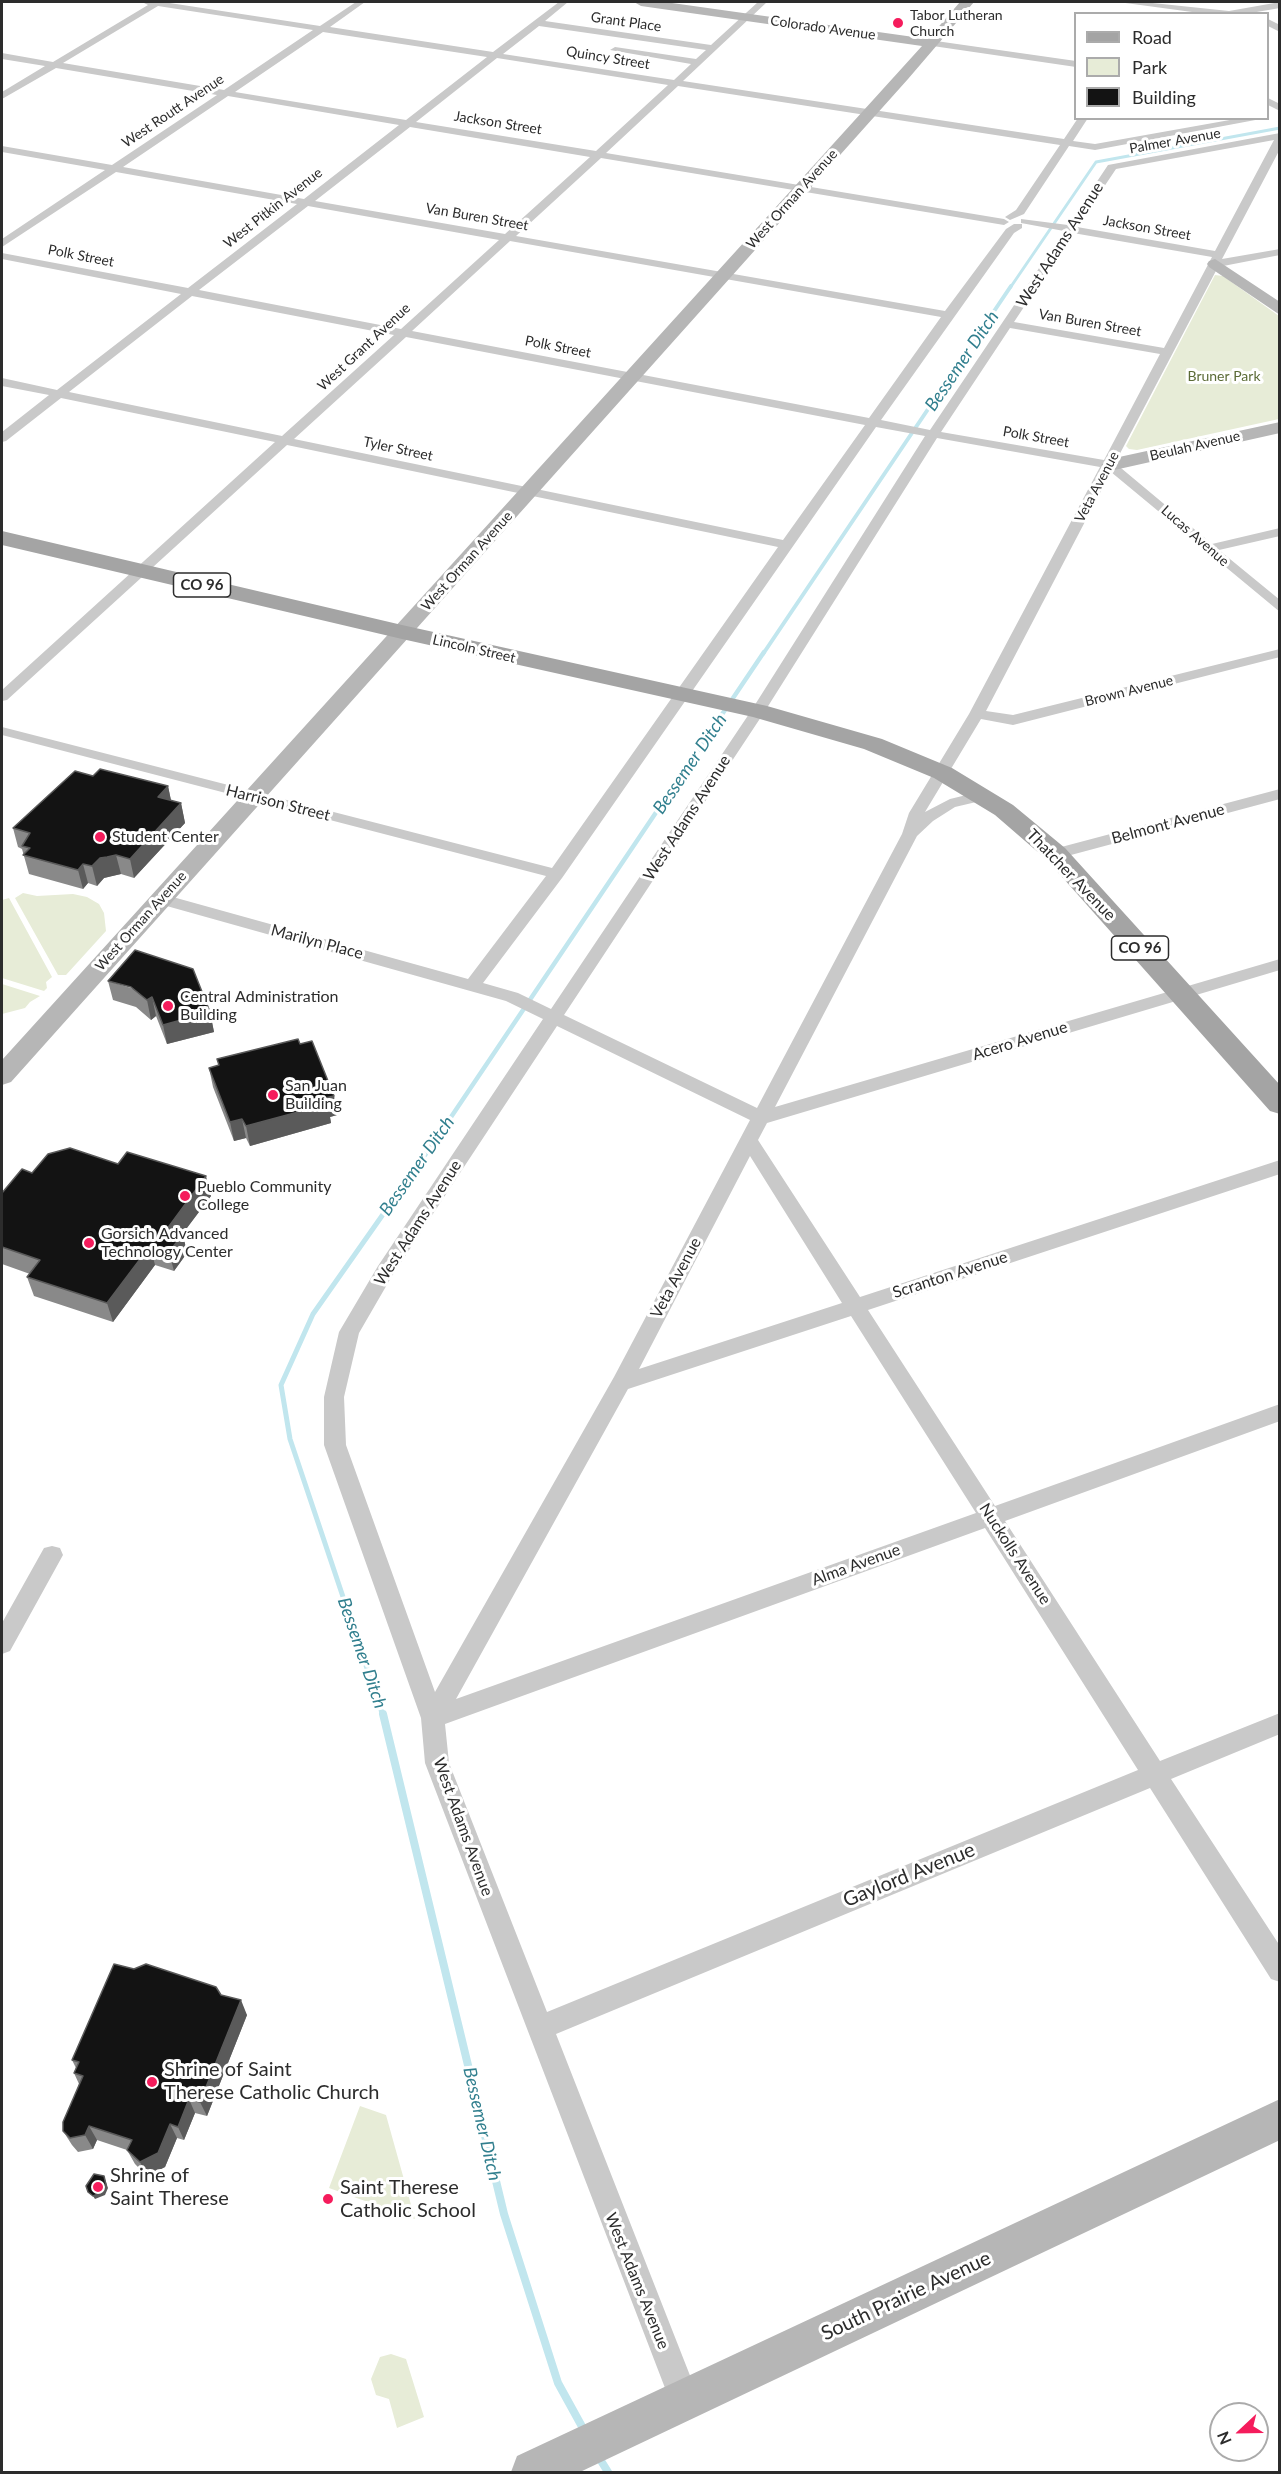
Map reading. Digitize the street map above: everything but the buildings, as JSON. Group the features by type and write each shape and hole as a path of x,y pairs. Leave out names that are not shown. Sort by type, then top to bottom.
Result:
{"main road":[{"name":"Lincoln Street","path":"2,538 402,632 749,710 873,744 943,773"},
{"name":"Thatcher Avenue","path":"943,773 1005,810 1056,854 1280,1104"}],"street":[{"name":"Quincy Street","path":"146,2 158,2 1066,142"},
{"path":"2,96 158,2"},
{"name":"West Routt Avenue","path":"2,244 360,2"},
{"name":"West Pitkin Avenue","path":"2,438 564,2"},
{"name":"Colorado Avenue","path":"641,2 1074,64"},
{"name":"West Grant Avenue","path":"2,698 140,570 599,155 763,2"},
{"name":"West Orman Avenue","path":"2,1076 530,492 967,2"},
{"path":"1122,2 1216,12"},
{"path":"1248,12 1280,5"},
{"name":"Grant Place","path":"536,23 712,48"},
{"path":"615,50 697,62"},
{"name":"Jackson Street","path":"2,56 1063,229 1217,260 1280,252"},
{"path":"472,985 689,697 788,545 948,315 1018,222 1082,120"},
{"name":"Palmer Avenue","path":"1066,142 1095,147 1250,120"},
{"name":"Palmer Avenue","path":"1112,167 1280,137"},
{"name":"Veta Avenue","path":"433,1718 621,1383 910,834 928,792 943,773 977,714 1110,465 1280,137"},
{"name":"Van Buren Street","path":"2,149 948,315"},
{"name":"West Adams Avenue","path":"674,2406 539,2028 437,1763 433,1718 335,1446 334,1397 349,1332 385,1271 548,1014 1008,324 1063,229 1112,167"},
{"name":"Polk Street","path":"2,256 873,423 1110,465"},
{"path":"1217,260 1280,310"},
{"name":"Van Buren Street","path":"1008,324 1167,352"},
{"name":"Tyler Street","path":"2,382 788,545"},
{"name":"Beulah Avenue","path":"1110,465 1280,427"},
{"name":"Lucas Avenue","path":"1110,465 1280,608"},
{"path":"1210,548 1280,532"},
{"name":"Brown Avenue","path":"977,714 1013,720 1280,653"},
{"name":"Harrison Street","path":"2,731 556,874"},
{"name":"Belmont Avenue","path":"1056,854 1280,794"},
{"name":"Veta Avenue","path":"910,834 927,818 950,804 983,796"},
{"name":"Marilyn Place","path":"162,899 472,985 512,997 548,1014"},
{"name":"Acero Avenue","path":"760,1118 1280,964"},
{"path":"548,1014 760,1118"},
{"name":"Nuckolls Avenue","path":"749,1140 1280,1970"},
{"name":"Scranton Avenue","path":"621,1383 1280,1167"},
{"name":"Alma Avenue","path":"433,1718 1280,1412"},
{"path":"2,1644 52,1555"},
{"name":"Gaylord Avenue","path":"539,2028 1280,1723"},
{"name":"South Prairie Avenue","path":"544,2468 1280,2119"}],"green space":[{"name":"Bruner Park","path":"1215,275 1223,276 1279,316 1279,419 1137,450 1129,449 1126,446"},
{"path":"23,893 37,896 73,894 87,897 99,904 104,913 106,931 66,975 58,975 15,898"},
{"path":"9,898 52,977 46,982 47,988 44,991 2,978 2,900"},
{"path":"2,984 40,996 25,1008 2,1014"},
{"path":"360,2106 386,2115 415,2219 329,2188"},
{"path":"391,2354 406,2359 424,2417 397,2428 389,2399 376,2395 371,2379 380,2357"}],"waterway":[{"name":"Bessemer Ditch","path":"1010,288 1096,162 1280,128"},
{"name":"Bessemer Ditch","path":"763,654 1011,286"},
{"name":"Bessemer Ditch","path":"449,1120 764,652"},
{"name":"Bessemer Ditch","path":"383,1716 290,1439 281,1385 313,1314 450,1119"},
{"name":"Bessemer Ditch","path":"383,1714 504,2214 558,2383 585,2432"},
{"name":"Bessemer Ditch","path":"598,2456 608,2472"}],"place":[{"name":"Tabor Lutheran Church","path":"898,23"},
{"name":"Student Center","path":"100,837"},
{"name":"Central Administration Building","path":"168,1006"},
{"name":"San Juan Building","path":"273,1095"},
{"name":"Pueblo Community College","path":"185,1196"},
{"name":"Gorsich Advanced Technology Center","path":"89,1243"},
{"name":"Shrine of Saint Therese Catholic Church","path":"152,2082"},
{"name":"Shrine of Saint Therese","path":"98,2187"},
{"name":"Saint Therese Catholic School","path":"328,2199"}]}
